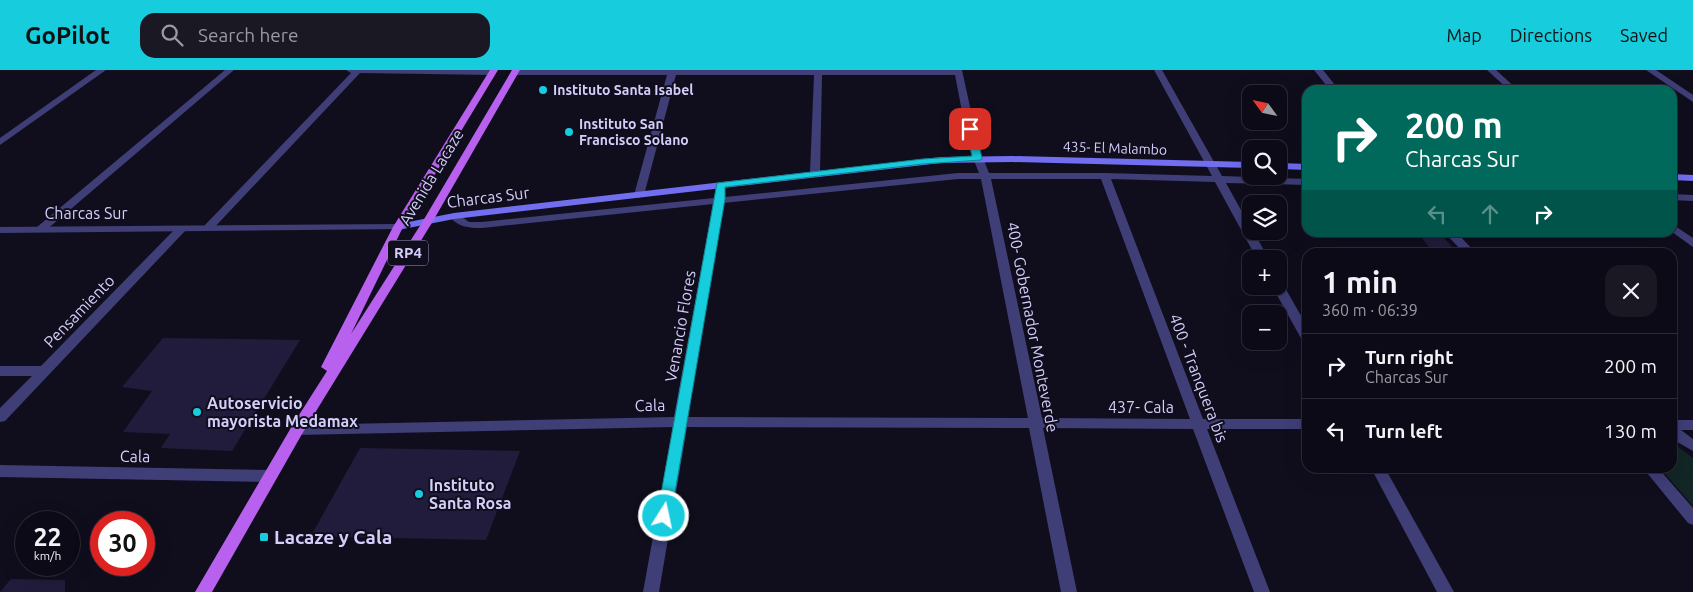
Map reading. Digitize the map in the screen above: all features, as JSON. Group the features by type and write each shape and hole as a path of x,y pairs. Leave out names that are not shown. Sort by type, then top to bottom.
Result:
{"main road":[{"name":"Avenida Lacaze","path":"297,430 398,227 493,71"},
{"name":"Avenida Lacaze","path":"203,592 297,430 428,221 515,71"},
{"name":"435- El Malambo","path":"978,158 1242,165"},
{"name":"Charcas Sur","path":"398,227 454,216 815,173 923,161 978,158"},
{"path":"1287,166 1302,167"},
{"path":"1677,177 1693,178"}],"street":[{"path":"0,142 102,70"},
{"path":"41,229 230,70"},
{"path":"350,70 493,71"},
{"path":"208,228 358,70"},
{"path":"1158,70 1258,250"},
{"path":"1318,70 1331,85"},
{"path":"1491,70 1508,85"},
{"path":"1650,70 1672,85"},
{"path":"515,71 958,71"},
{"path":"639,195 672,71"},
{"path":"815,173 818,71"},
{"name":"400- Gobernador Monteverde","path":"958,71 978,158 985,175 1069,592"},
{"path":"1677,88 1693,99"},
{"path":"454,216 467,225 482,225 940,177 985,175 1105,176 1302,182"},
{"name":"400 - Tranquera bis","path":"1105,176 1262,592"},
{"name":"Venancio Flores","path":"651,592 720,199 720,185"},
{"path":"1677,197 1693,198"},
{"name":"Charcas Sur","path":"0,230 398,227"},
{"name":"Pensamiento","path":"0,416 181,228"},
{"path":"1677,230 1693,244"},
{"path":"1455,237 1465,248"},
{"path":"1283,295 1302,329"},
{"path":"0,371 44,371"},
{"name":"Cala","path":"297,430 681,422 1034,424"},
{"name":"437- Cala","path":"1034,424 1302,424"},
{"path":"1677,425 1693,425"},
{"path":"1677,435 1693,446"},
{"name":"Cala","path":"0,471 270,476"},
{"path":"1381,473 1446,592"},
{"path":"1654,473 1693,519"}],"green space":[{"path":"1677,446 1693,458 1693,506 1664,473 1677,473"}],"building":[{"path":"1422,237 1443,237 1453,248 1429,248"},
{"name":"Autoservicio mayorista Medamax","path":"163,338 300,340 232,451 161,448 170,434 123,432 152,391 122,387"},
{"name":"Instituto Santa Rosa","path":"360,448 520,451 486,540 311,536"},
{"path":"11,579 65,580 65,592 0,592"}],"place":[{"name":"Instituto Santa Isabel","path":"543,90"},
{"name":"Instituto San Francisco Solano","path":"569,132"},
{"name":"Autoservicio mayorista Medamax","path":"197,412"},
{"name":"Instituto Santa Rosa","path":"419,494"},
{"name":"Lacaze y Cala","path":"264,537"}],"route":[{"path":"664,516 720,199 720,185 923,161 978,158 970,129"}]}
